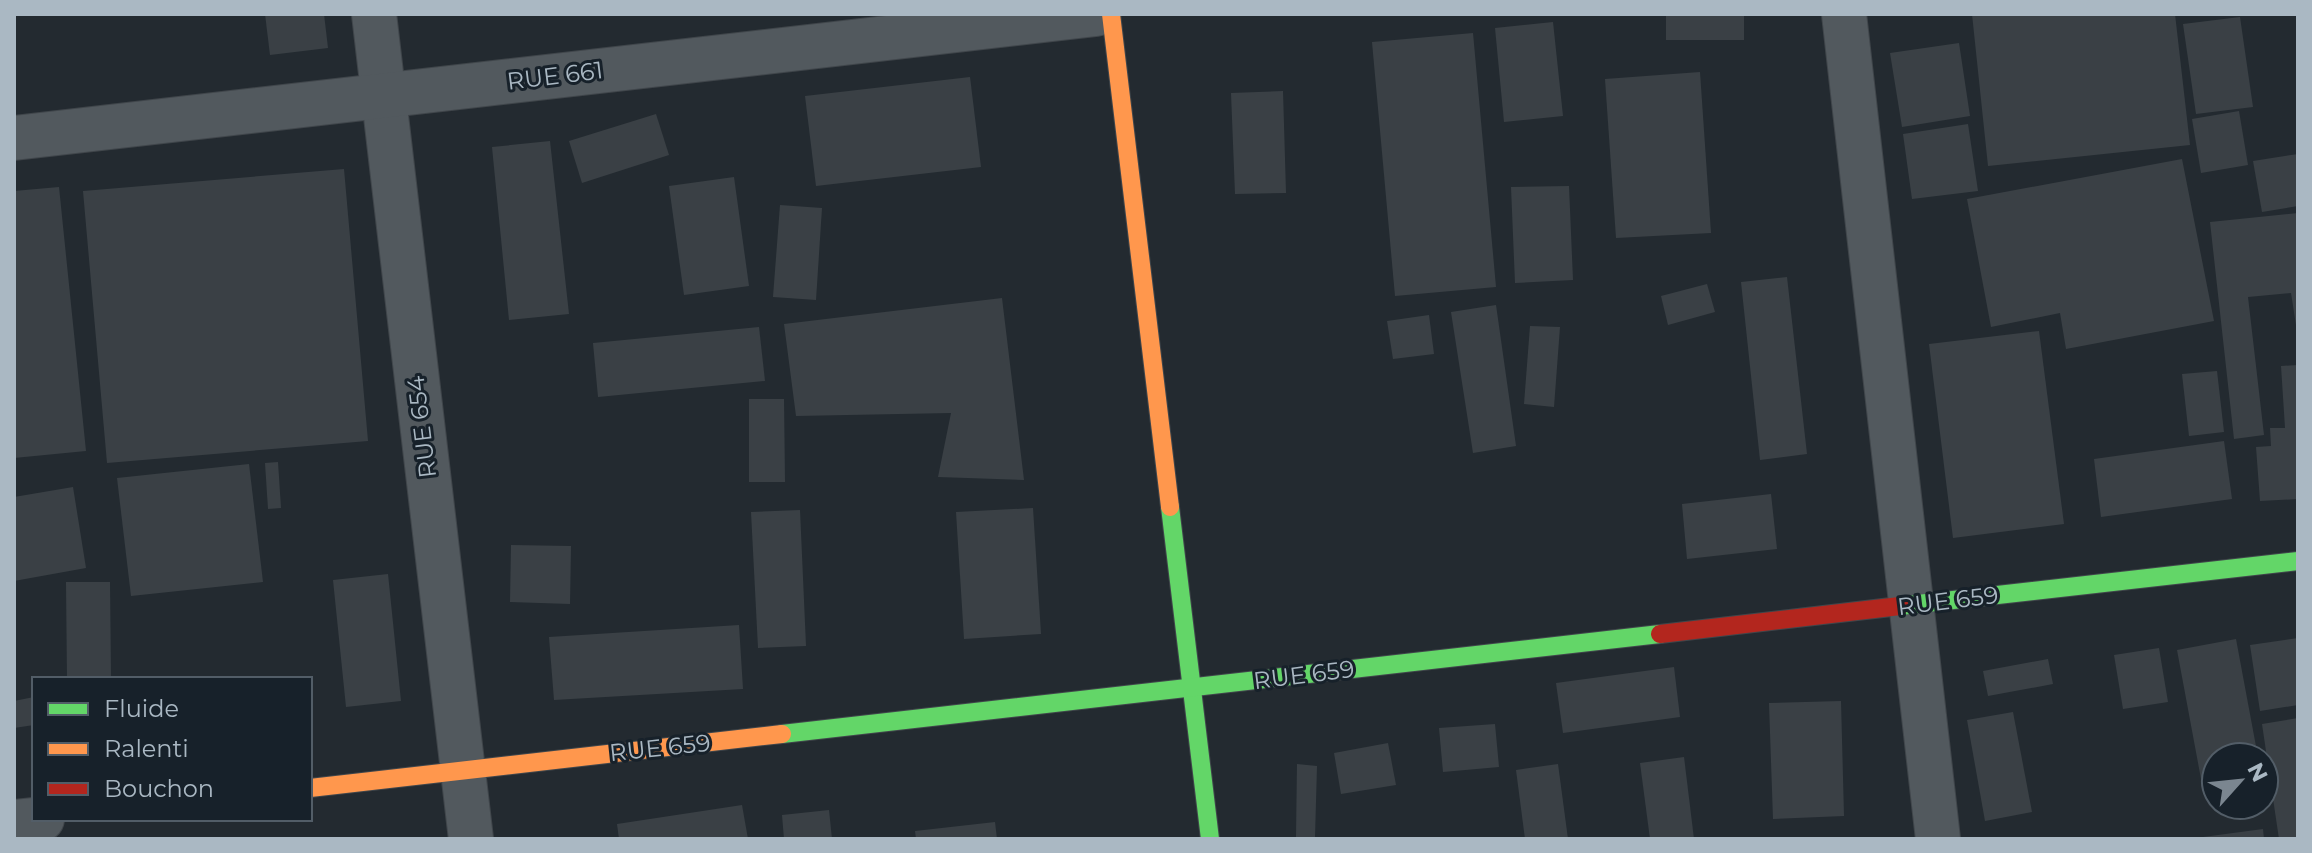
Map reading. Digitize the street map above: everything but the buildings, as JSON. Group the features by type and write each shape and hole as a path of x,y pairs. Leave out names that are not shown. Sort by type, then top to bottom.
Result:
{"street":[{"name":"RUE 654","path":"374,14 471,839"},
{"name":"RUE 661","path":"14,138 1096,14"},
{"path":"1111,14 1210,839"},
{"path":"1844,14 1938,839"},
{"name":"RUE 659","path":"312,788 2298,561"}],"traffic: fast":[{"path":"1170,507 1210,839"},
{"path":"1900,606 2298,561"},
{"path":"782,734 1660,634"}],"traffic: slow":[{"path":"1111,14 1170,507"},
{"path":"312,788 782,734"}],"traffic: jam":[{"path":"1660,634 1900,606"}]}
